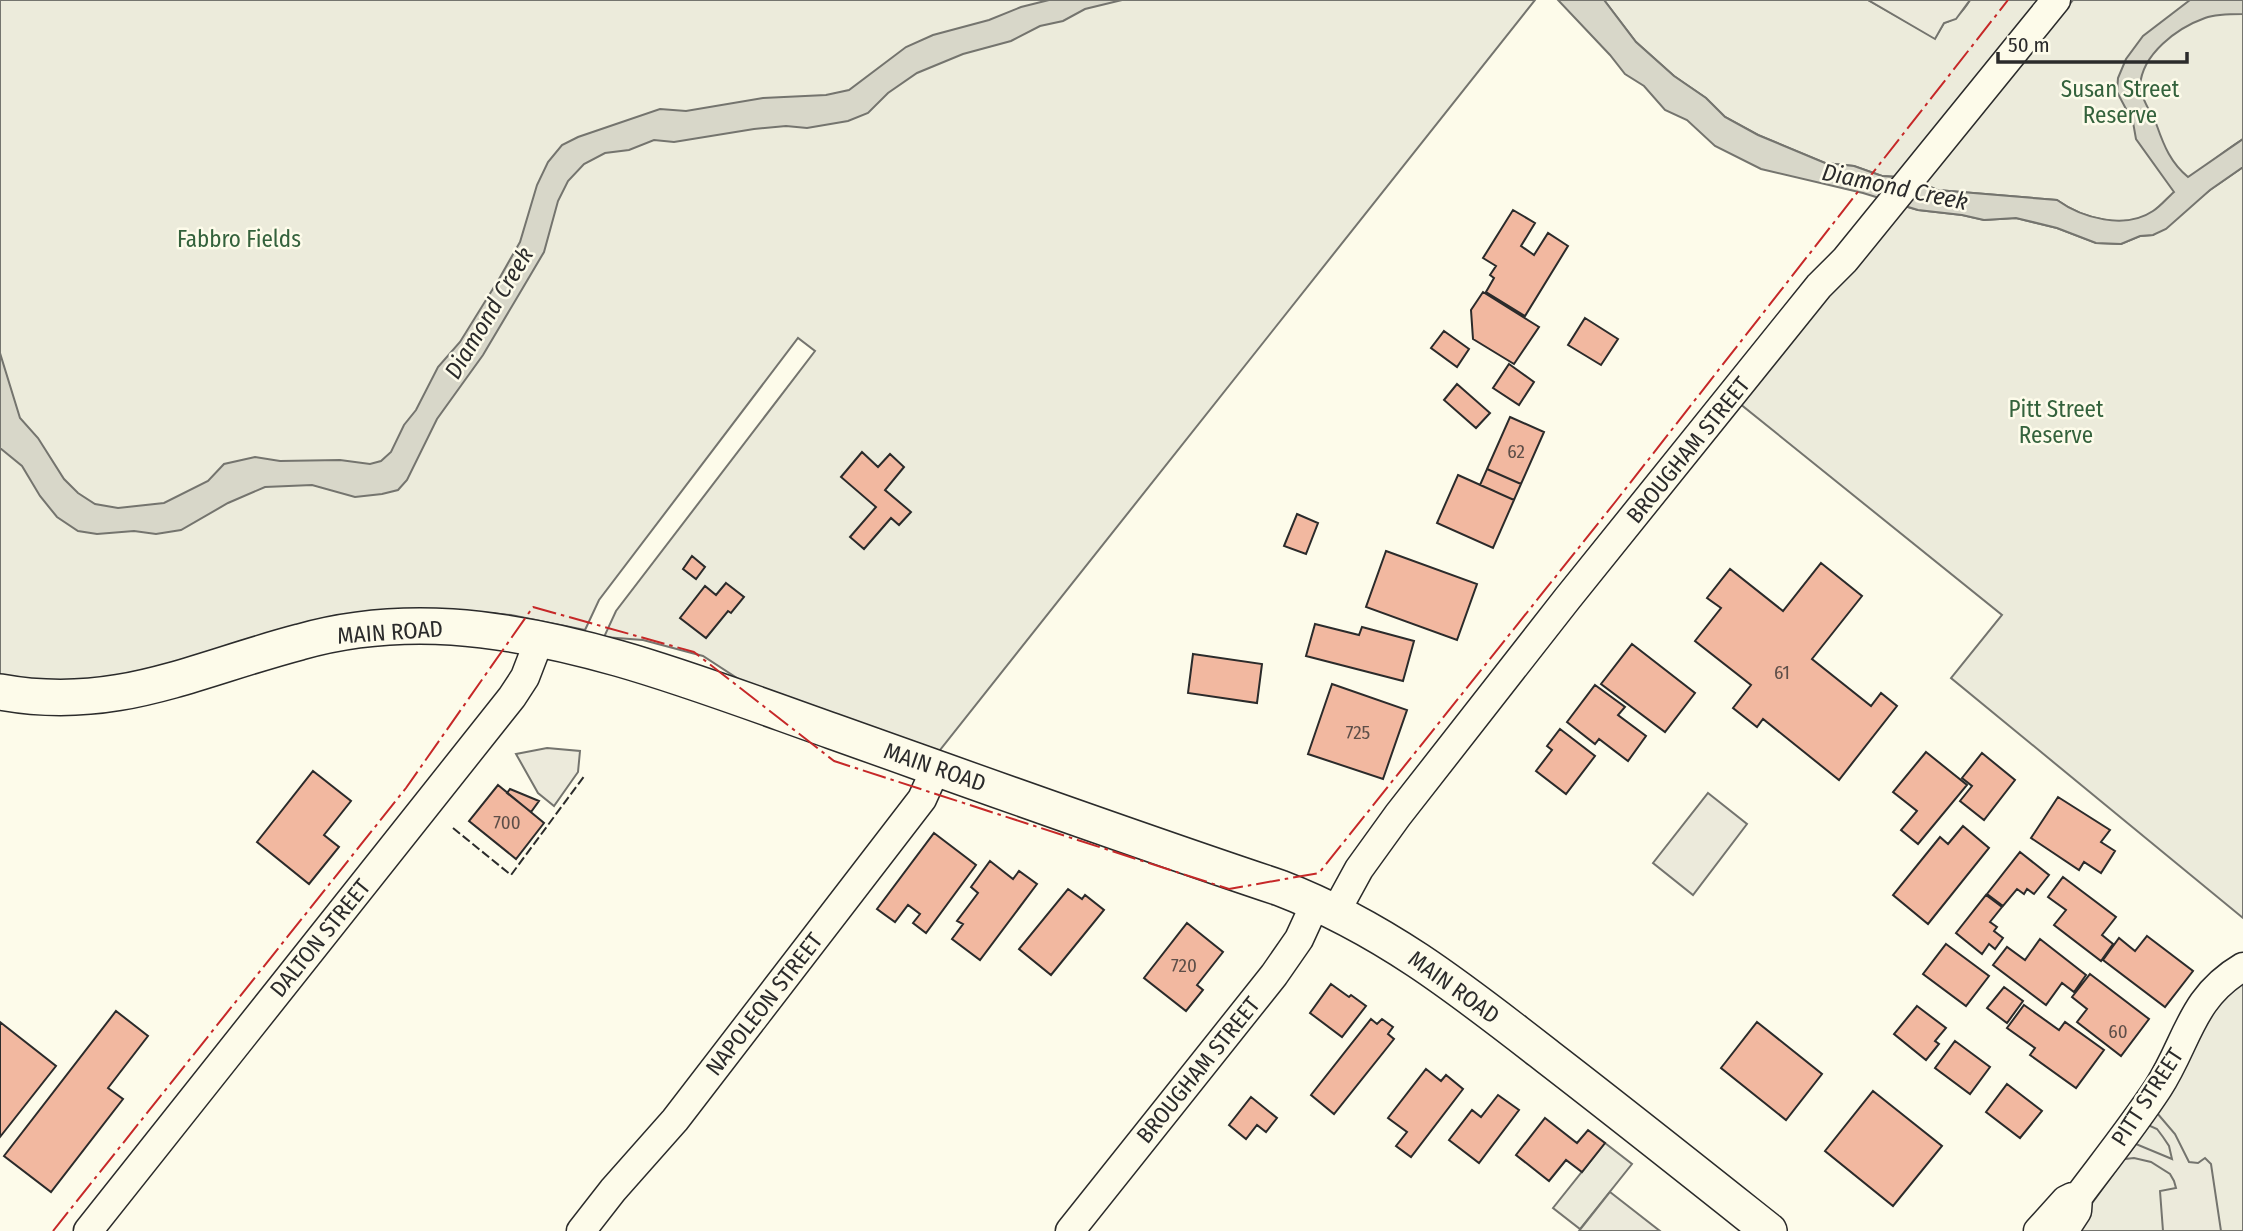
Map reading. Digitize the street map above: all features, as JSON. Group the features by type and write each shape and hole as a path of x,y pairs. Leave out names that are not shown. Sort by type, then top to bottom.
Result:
{"main road":[{"name":"MAIN ROAD","path":"0,692 56,698 95,697 135,691 304,640 369,629 449,627 498,631 609,655 750,702 1326,907 1405,951 1479,1003 1769,1231"}],"street":[{"name":"BROUGHAM STREET","path":"1070,1231 1274,975 1298,939 1366,858 1492,694 1819,286 1853,251 2056,0"},
{"name":"DALTON STREET","path":"88,1231 512,697 526,677 540,638"},
{"name":"NAPOLEON STREET","path":"581,1231 675,1120 922,799 936,768"},
{"name":"PITT STREET","path":"2064,1231 2077,1211 2078,1198 2158,1089 2197,1009 2208,995 2243,967"},
{"name":"PITT STREET","path":"2038,1231 2066,1200 2078,1198"}],"green space":[{"name":"Fabbro Fields","path":"0,0 1535,0 936,755 757,691 703,656 643,640 604,637 616,611 815,351 798,338 599,600 585,630 511,615 447,609 233,647 86,685 0,677"},
{"path":"1604,0 1868,0 1935,38 1944,23 1959,14 1970,0 2040,0 1986,64 1901,177 1882,176 1854,166 1825,163 1758,135 1725,117 1706,98 1674,76 1636,42"},
{"name":"Susan Street Reserve","path":"2073,0 2243,0 2243,139 2207,165 2154,211 2131,220 2091,217 2057,200 1937,190 1918,181"},
{"name":"Pitt Street Reserve","path":"2243,167 2243,918 1951,678 2002,615 1739,403 1904,206 1984,220 2016,218 2057,228 2096,243 2121,244 2140,236 2153,235"},
{"path":"2241,985 2243,1231 2072,1231 2152,1120 2200,1030 2222,997"},
{"path":"1605,1143 1632,1164 1580,1229 1553,1208"}],"shaded area":[{"path":"1868,0 1970,0 1956,19 1944,23 1935,39"},
{"path":"547,748 580,751 578,772 554,806 538,793 516,754"},
{"path":"1708,793 1747,824 1693,895 1653,863"},
{"path":"2157,1113 2175,1134 2189,1162 2198,1163 2205,1158 2211,1164 2221,1231 2163,1231 2160,1191 2176,1188 2174,1181 2170,1174 2151,1162 2125,1159 2136,1144 2172,1159 2169,1146 2163,1137 2157,1129 2148,1125"},
{"path":"1610,1192 1660,1231 1579,1231"}],"water":[{"name":"Diamond Creek","path":"1049,0 1122,0 1085,9 1063,21 1040,26 1011,41 963,54 917,73 888,93 868,113 848,121 807,128 786,126 754,129 674,142 654,140 629,150 605,153 584,164 568,181 558,201 544,252 483,355 437,419 407,480 398,490 355,497 312,485 265,487 228,503 181,530 156,534 134,531 97,534 78,531 57,517 40,496 22,466 0,448 0,353 20,418 38,438 64,479 78,493 95,504 118,508 164,503 208,481 224,464 255,457 280,461 340,460 370,464 381,461 391,452 438,367 460,342 499,279 520,242 537,185 548,162 562,145 660,109 686,111 763,98 826,95 849,90 906,47 933,35"},
{"name":"Diamond Creek","path":"1558,0 1604,0 1636,42 1674,76 1706,98 1725,117 1758,135 1825,163 1854,166 1882,176 1910,178 1937,190 2057,200 2079,212 2117,221 2142,217 2156,209 2174,192 2136,139 2133,122 2117,92 2118,78 2126,59 2143,36 2190,0 2243,0 2243,14 2205,18 2173,35 2147,63 2140,86 2144,101 2169,154 2188,177 2243,139 2243,167 2210,190 2166,229 2121,244 2096,243 2057,228 2016,218 1984,220 1918,210 1863,193 1761,169 1715,146 1687,120 1665,110 1644,86 1625,74"}],"building":[{"path":"1513,210 1535,223 1521,246 1534,255 1548,233 1568,246 1525,316 1486,292 1494,278 1490,275 1496,266 1483,258"},
{"path":"1483,292 1539,327 1514,364 1473,339 1471,310"},
{"path":"1585,318 1618,339 1601,365 1568,345"},
{"path":"1444,331 1469,349 1457,367 1431,348"},
{"path":"1509,364 1534,382 1519,405 1493,388"},
{"path":"1457,384 1490,413 1476,428 1444,400"},
{"path":"1510,417 1544,432 1521,484 1487,469"},
{"path":"862,452 878,467 890,454 904,467 885,490 911,512 899,525 891,518 864,549 850,537 876,507 841,477"},
{"path":"1487,469 1521,484 1514,500 1480,485"},
{"path":"1458,475 1514,500 1493,548 1437,523"},
{"path":"1297,514 1318,523 1306,554 1284,546"},
{"path":"1386,551 1477,584 1457,640 1366,607"},
{"path":"692,556 705,567 696,579 683,569"},
{"path":"1821,563 1862,596 1812,659 1871,706 1881,693 1897,706 1839,780 1763,719 1757,727 1733,708 1751,685 1695,641 1721,608 1707,598 1730,569 1783,611"},
{"path":"726,583 744,597 731,613 728,611 706,638 680,618 705,586 716,595"},
{"path":"1315,624 1359,635 1362,627 1414,641 1403,681 1306,656"},
{"path":"1632,644 1695,693 1665,732 1601,684"},
{"path":"1193,654 1262,664 1257,703 1188,693"},
{"path":"1332,684 1407,710 1383,779 1308,754"},
{"path":"1595,685 1625,707 1618,715 1646,736 1628,761 1599,739 1595,744 1567,722"},
{"path":"1560,729 1595,756 1566,794 1536,771 1552,750 1547,746"},
{"path":"1926,752 1967,785 1918,844 1901,830 1917,811 1893,792"},
{"path":"1982,753 2015,780 1984,820 1960,801 1972,786 1962,778"},
{"path":"313,771 351,801 324,835 339,847 309,884 257,842"},
{"path":"498,785 544,823 516,859 469,821"},
{"path":"510,789 539,801 531,812 507,793"},
{"path":"2058,797 2110,830 2101,842 2115,851 2101,873 2084,862 2079,870 2031,838"},
{"path":"1963,826 1989,848 1928,924 1893,895 1940,837 1948,844"},
{"path":"934,833 976,865 926,933 913,923 920,914 908,905 895,922 877,909"},
{"path":"2020,852 2049,875 2034,894 2027,889 2024,894 2017,889 2003,906 1987,894"},
{"path":"990,861 1013,879 1019,871 1037,884 980,960 952,939 963,924 957,921 978,893 971,887"},
{"path":"2063,877 2116,917 2102,935 2113,944 2101,961 2054,925 2066,910 2048,897"},
{"path":"1068,889 1082,899 1085,895 1104,910 1051,975 1019,949"},
{"path":"1986,895 2002,907 1990,922 1997,927 1994,931 2003,938 1995,949 1989,944 1982,954 1956,933"},
{"path":"1187,923 1223,952 1197,985 1203,990 1186,1011 1144,978"},
{"path":"2147,936 2193,971 2165,1007 2103,960 2119,938 2135,951"},
{"path":"2040,939 2086,975 2074,992 2062,983 2046,1005 1993,965 2007,947 2025,960"},
{"path":"1946,944 1989,976 1966,1006 1923,974"},
{"path":"2090,974 2149,1019 2121,1056 2077,1022 2087,1009 2072,997"},
{"path":"1331,984 1366,1006 1342,1037 1310,1013"},
{"path":"2004,987 2023,1001 2007,1023 1987,1008"},
{"path":"2024,1005 2059,1030 2065,1022 2104,1050 2076,1088 2030,1055 2035,1048 2007,1028"},
{"path":"1917,1006 1946,1028 1935,1041 1939,1044 1926,1060 1894,1034"},
{"path":"116,1011 148,1036 108,1088 123,1099 51,1192 4,1156"},
{"path":"1371,1019 1377,1024 1382,1019 1393,1027 1388,1034 1394,1039 1334,1114 1311,1095"},
{"path":"0,1022 56,1066 0,1137"},
{"path":"1757,1022 1822,1074 1786,1120 1721,1068"},
{"path":"1955,1041 1990,1067 1970,1094 1935,1068"},
{"path":"1426,1069 1441,1081 1446,1075 1463,1089 1411,1157 1396,1146 1407,1132 1388,1118"},
{"path":"2007,1084 2042,1111 2020,1138 1986,1112"},
{"path":"1873,1091 1942,1146 1893,1206 1825,1151"},
{"path":"1498,1095 1519,1110 1479,1163 1449,1140 1472,1110 1481,1117"},
{"path":"1251,1097 1277,1118 1266,1132 1257,1125 1246,1139 1229,1125"},
{"path":"1545,1118 1577,1143 1588,1130 1605,1143 1582,1172 1566,1160 1549,1181 1516,1155"}],"fence":[{"path":"453,828 511,875 585,775"}],"power":[{"path":"53,1231 406,788 533,607 694,652 834,761 1229,889 1319,873 1616,501 2008,0"}]}
